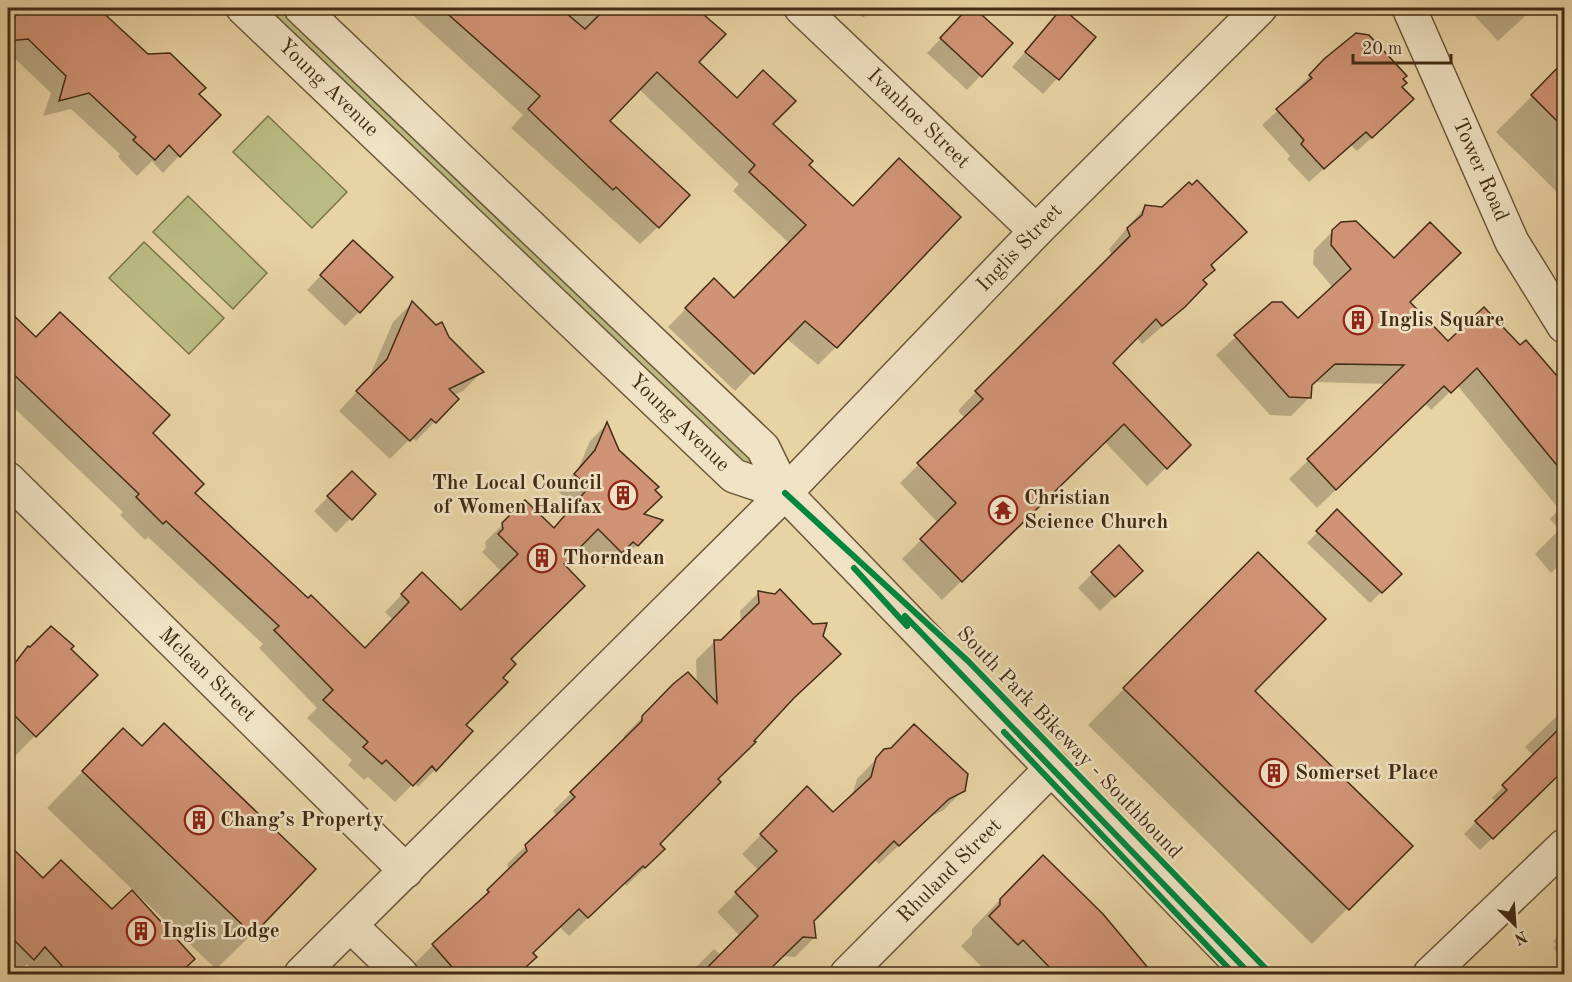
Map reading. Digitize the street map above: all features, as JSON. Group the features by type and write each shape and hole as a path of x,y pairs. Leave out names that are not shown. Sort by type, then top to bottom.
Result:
{"street":[{"name":"Young Avenue","path":"243,8 734,476 785,493"},
{"name":"Young Avenue","path":"301,8 763,448 785,493"},
{"name":"Ivanhoe Street","path":"801,8 1036,231"},
{"name":"Inglis Street","path":"301,975 785,493 1036,231 1260,8"},
{"name":"Tower Road","path":"1409,8 1512,242 1564,326"},
{"name":"Mclean Street","path":"8,479 406,871"},
{"path":"785,493 1053,767 1250,975"},
{"name":"Rhuland Street","path":"847,975 1053,767"},
{"path":"1430,975 1564,846"},
{"path":"351,926 401,975"}],"green space":[{"path":"266,8 280,8 749,455 753,464 746,466"},
{"path":"268,116 347,192 312,228 233,152"},
{"path":"188,196 267,273 233,309 153,232"},
{"path":"144,242 224,318 189,354 109,278"}],"building":[{"path":"23,8 98,8 148,54 170,53 206,88 199,94 221,115 180,157 169,145 155,160 133,140 136,137 89,93 59,101 66,76 28,39 8,41 8,24"},
{"path":"441,8 560,8 585,29 606,8 696,8 726,34 699,62 737,98 763,70 796,101 773,124 813,161 809,165 853,206 899,158 961,217 837,348 805,321 754,374 685,308 714,278 734,298 806,225 749,172 755,165 657,72 610,121 690,195 659,228 616,187 613,190 528,109 540,96"},
{"path":"968,8 974,8 1013,43 982,77 940,38"},
{"path":"1062,8 1096,37 1059,80 1025,52"},
{"path":"1356,33 1369,35 1407,76 1403,79 1407,83 1402,87 1414,99 1372,138 1366,132 1324,169 1301,144 1304,140 1276,109 1312,78 1309,75 1324,59"},
{"path":"1564,61 1564,128 1531,95"},
{"path":"1197,180 1247,232 1211,265 1215,270 1203,280 1207,284 1185,307 1162,326 1156,319 1113,363 1191,445 1167,469 1124,424 962,582 920,539 956,503 917,463 983,399 975,391 1130,236 1127,228 1142,215 1145,205 1162,207 1189,182 1192,185"},
{"path":"1356,221 1394,258 1430,222 1461,253 1410,302 1448,341 1484,307 1520,345 1526,340 1564,384 1564,474 1477,368 1451,393 1444,386 1336,490 1307,459 1404,365 1335,364 1312,385 1311,398 1289,397 1234,335 1272,302 1282,302 1298,318 1351,269 1331,245 1332,230 1341,222"},
{"path":"353,240 393,277 360,313 320,275"},
{"path":"412,301 436,325 442,322 449,337 484,372 449,389 459,399 436,423 431,419 410,441 356,391 387,359"},
{"path":"8,310 36,337 60,312 170,415 153,433 204,484 195,493 308,598 311,595 365,648 409,602 401,594 422,572 461,610 518,554 498,534 503,529 502,523 525,500 554,528 589,487 574,474 595,450 607,422 619,450 659,487 655,490 662,497 644,514 663,520 638,546 633,542 622,553 598,529 564,564 585,586 511,659 516,664 503,678 508,682 466,725 473,731 436,771 432,766 413,786 386,760 382,764 363,747 368,742 323,700 333,690 274,630 279,626 166,521 163,524 136,497 139,494 8,369"},
{"path":"352,471 376,494 352,520 327,496"},
{"path":"1337,509 1402,574 1382,593 1316,531"},
{"path":"1119,545 1143,571 1115,597 1091,572"},
{"name":"Somerset Place","path":"1258,552 1326,619 1255,691 1413,846 1349,910 1123,688"},
{"path":"780,589 813,624 827,623 823,636 841,654 794,698 754,741 756,742 718,779 721,782 660,844 665,849 645,868 643,866 588,918 579,909 533,953 537,957 517,975 459,975 432,944 489,892 487,890 527,851 525,845 575,797 570,792 642,721 642,716 673,684 688,672 717,703 714,640 721,640 759,603 758,591 775,594"},
{"path":"51,626 74,646 71,649 98,675 36,737 8,709 8,672 28,646 30,647"},
{"name":"Chang’s Property","path":"164,723 316,869 253,935 82,771 123,728 142,746"},
{"path":"914,724 968,774 965,791 949,799 899,846 894,841 814,921 816,938 803,937 764,975 700,975 758,916 735,892 777,851 760,834 807,786 833,812 871,777 876,758 884,749 891,748"},
{"path":"1564,724 1564,770 1493,839 1475,821 1507,790 1502,785"},
{"path":"8,844 43,878 61,860 112,909 132,890 195,959 178,975 70,975 45,947 34,960 8,934"},
{"path":"1043,855 1103,914 1154,975 1057,975 1023,940 1018,945 989,916 1000,905 1000,899"}],"cycle path":[{"name":"South Park Bikeway - Southbound","path":"785,493 968,661 1271,974"},
{"path":"854,568 907,626"},
{"path":"905,616 1250,974"},
{"path":"1004,732 1234,974"}],"place":[{"name":"Inglis Square","path":"1358,320"},
{"name":"The Local Council of Women Halifax","path":"623,495"},
{"name":"Christian Science Church","path":"1003,510"},
{"name":"Thorndean","path":"542,558"},
{"name":"Somerset Place","path":"1274,773"},
{"name":"Chang’s Property","path":"199,820"},
{"name":"Inglis Lodge","path":"141,931"}]}
